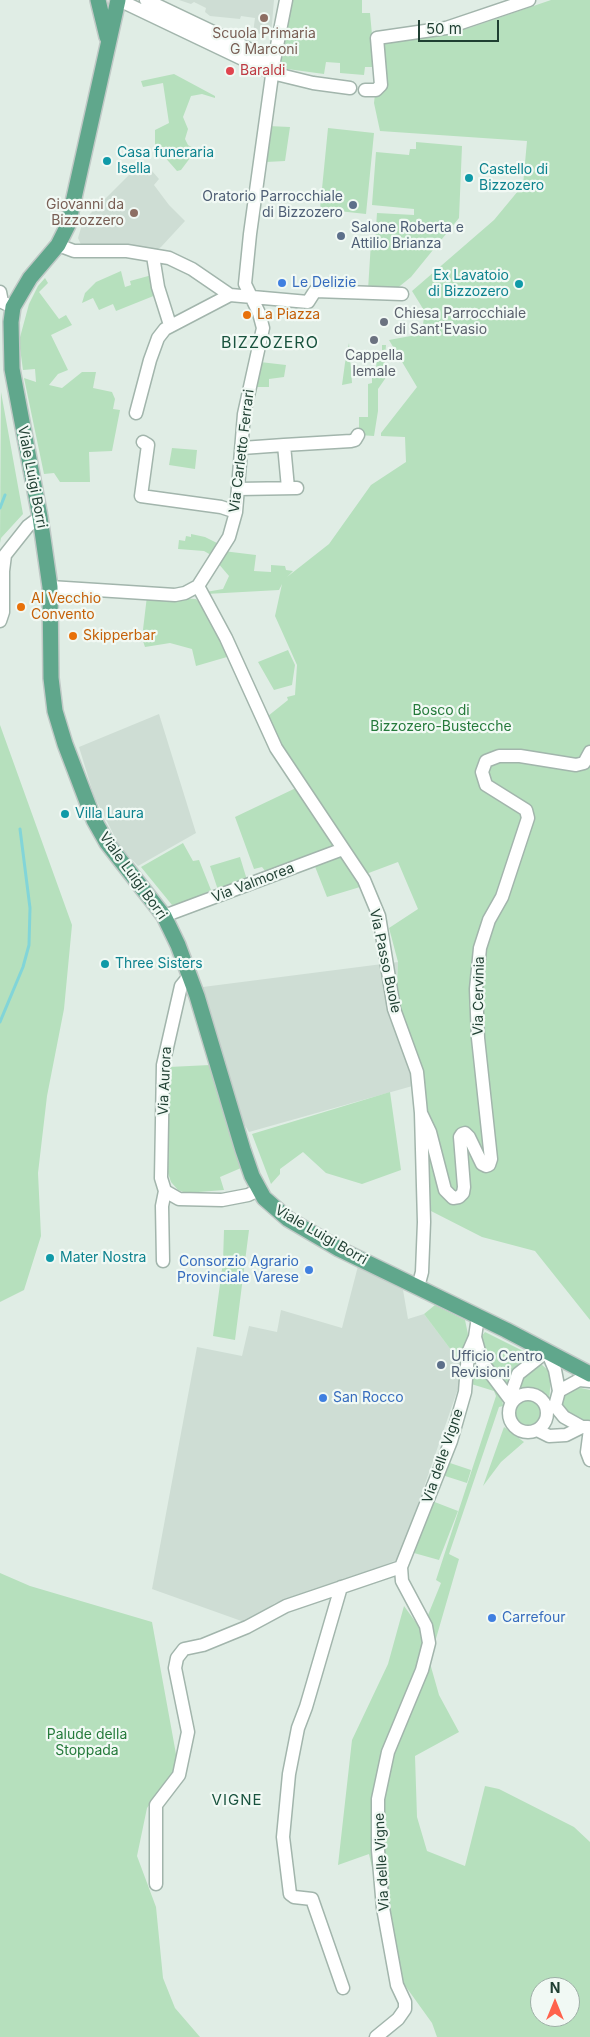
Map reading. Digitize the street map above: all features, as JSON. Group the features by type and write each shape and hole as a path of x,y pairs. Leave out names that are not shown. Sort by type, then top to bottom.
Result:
{"main road":[{"path":"98,0 104,18 108,48"},
{"path":"7,315 30,278 58,244 68,225 118,0"},
{"name":"Viale Luigi Borri","path":"7,315 12,369 40,517 50,587 51,678 55,711 65,744 94,820 107,843 164,916 190,975 213,1045 243,1150 258,1190 273,1208 288,1219 339,1249 590,1374"}],"street":[{"path":"118,0 313,83 350,88"},
{"path":"146,0 273,67"},
{"name":"Via Carletto Ferrari","path":"198,586 229,537 236,512 247,399 263,328 245,284 273,67 286,0"},
{"path":"365,90 376,90 380,85 377,38 446,28 528,0"},
{"path":"58,244 74,251 127,251 169,258 192,269 230,295 308,302 315,290 402,294"},
{"path":"153,256 158,288 170,325"},
{"path":"0,292 7,315"},
{"path":"136,413 138,398 158,338 170,325 230,295"},
{"path":"242,448 351,441 356,440 358,435"},
{"path":"143,442 148,444 141,496 236,512"},
{"path":"238,489 292,488 284,445"},
{"path":"0,621 3,612 3,571 6,555 28,526 40,517"},
{"path":"50,587 175,594 185,593 198,586"},
{"name":"Via Passo Buole","path":"198,586 226,638 276,748 364,880 379,916 394,1009 416,1072 421,1113 424,1222 422,1272 418,1287"},
{"name":"Via Cervinia","path":"421,1113 430,1132 445,1190 454,1198 459,1197 463,1193 464,1187 460,1137 462,1134 465,1133 469,1137 482,1164 489,1165 491,1159 478,1038 476,989 480,948 489,920 502,897 528,818 526,810 486,784 482,772 486,761 499,756 520,756 576,765 584,763 590,752"},
{"name":"Via Valmorea","path":"164,916 343,849"},
{"name":"Via Aurora","path":"164,1261 162,1206 165,1191 161,1178 163,1065 181,986 190,975"},
{"path":"165,1191 179,1199 222,1200 248,1195 258,1190"},
{"name":"Via delle Vigne","path":"376,2037 398,2019 405,2009 405,2002 397,1985 383,1908 378,1850 378,1798 388,1752 422,1670 429,1643 426,1626 402,1581 400,1567 451,1441 465,1392 468,1353 475,1337 478,1317"},
{"path":"475,1337 482,1362 511,1400"},
{"path":"559,1391 555,1370 547,1351 518,1374 509,1416 514,1426 524,1432 537,1430 549,1436 566,1435 587,1428"},
{"path":"467,1372 482,1362"},
{"path":"537,1430 545,1420 559,1391 579,1380 590,1381"},
{"path":"511,1400 528,1394 539,1398 564,1417 587,1428"},
{"path":"587,1428 587,1452 590,1460"},
{"path":"156,1884 156,1805 179,1775 188,1732 175,1668 177,1658 184,1649 203,1645 247,1627 286,1606 400,1567"},
{"path":"341,1587 306,1707 298,1728 289,1774 283,1837 290,1894 294,1897 312,1899 344,1988"}],"shaded area":[{"name":"Scuola Primaria G Marconi","path":"179,0 274,0 271,35 253,33 255,18 241,16 240,19 210,16 205,12 206,8 194,2 191,4"},
{"name":"Giovanni da Bizzozzero","path":"145,163 159,179 154,185 169,205 185,221 161,247 153,252 83,249 78,238 83,221 135,169"},
{"path":"159,714 196,833 138,866 120,847 94,796 79,747"},
{"path":"398,962 396,1005 416,1085 249,1132 225,1092 195,988"},
{"name":"San Rocco","path":"358,1266 403,1290 408,1319 424,1314 460,1362 460,1383 399,1559 319,1592 275,1603 247,1623 152,1589 197,1347 242,1356 249,1326 277,1332 281,1310 342,1328"}],"green space":[{"path":"290,0 362,0 362,13 370,13 375,67 365,67 364,75 340,73 340,63 326,62 324,74 280,68"},
{"name":"Bosco di Bizzozero-Bustecche","path":"551,0 590,0 590,1320 535,1251 482,1237 429,1210 416,1085 396,1005 398,962 389,928 418,909 398,862 366,874 263,720 288,700 287,697 295,695 297,665 275,616 282,584 279,590 206,594 206,592 223,589 229,576 217,562 223,551 256,555 254,571 271,572 271,565 285,566 286,570 293,571 287,577 329,544 371,485 406,462 405,437 381,436 381,433 417,387 389,340 416,335 423,324 425,312 412,291 494,220 523,185 527,141 380,131 374,103 381,40 469,28"},
{"path":"174,74 215,96 215,98 202,94 191,96 183,117 188,129 185,139 188,145 196,150 181,170 177,171 155,146 155,130 169,123 163,83 143,87 141,81"},
{"path":"268,126 290,127 285,161 266,162"},
{"path":"328,128 374,133 366,214 320,209"},
{"path":"416,142 462,146 459,218 411,277 395,290 368,290 371,242 375,242 377,213 414,215 414,209 372,205 376,152 409,155 410,149 416,149"},
{"path":"121,271 125,287 131,285 130,281 152,275 156,295 116,311 113,304 99,310 93,298 82,303 85,293 96,282"},
{"path":"45,278 48,283 39,292 59,319 66,315 72,325 51,335 68,370 58,374 49,385 62,388 82,372 96,372 93,388 112,392 115,399 113,409 120,410 112,451 89,452 90,482 60,482 54,473 44,474 24,378 36,382 35,369 23,370 19,341 29,304 38,286"},
{"path":"349,343 352,383 342,385 345,363"},
{"path":"382,345 386,345 384,372 387,376 378,389 378,411 374,436 359,435 359,417 368,417 368,384 372,383 372,372 376,372 377,352 382,352"},
{"path":"260,362 286,365 284,377 269,379 269,387 254,387"},
{"path":"1,392 23,514 1,538 0,543"},
{"path":"172,448 197,450 195,469 169,465"},
{"path":"191,534 205,537 219,544 211,555 204,551 178,549 179,540 185,541 186,536 191,537"},
{"path":"147,596 196,599 204,607 220,638 227,657 196,666 192,649 170,643 145,647 142,638"},
{"path":"288,650 295,665 292,685 274,690 258,662"},
{"path":"0,725 72,925 64,1009 47,1096 38,1173 41,1236 24,1290 0,1302"},
{"path":"298,787 334,845 333,848 304,859 303,857 292,860 291,864 266,872 262,867 254,869 235,817"},
{"path":"183,843 193,861 199,860 211,890 187,902 172,905 141,867"},
{"path":"342,855 360,887 327,897 314,864"},
{"path":"240,857 247,880 218,890 210,866"},
{"path":"210,1065 241,1168 220,1177 224,1190 186,1193 178,1190 171,1182 168,1173 169,1067"},
{"path":"390,1092 401,1170 362,1184 326,1173 303,1152 280,1169 280,1174 271,1184 252,1134"},
{"path":"224,1230 249,1230 235,1340 213,1336 223,1262"},
{"path":"435,1305 465,1320 469,1339 460,1362 424,1314"},
{"path":"485,1332 533,1356 509,1386 490,1364 481,1344 481,1337"},
{"path":"541,1364 551,1373 549,1404 539,1394 527,1391 515,1394 522,1376 533,1366"},
{"path":"483,1370 502,1396 503,1406 499,1407 449,1554 459,1559 435,1642 426,1620 441,1583 436,1580 496,1396 494,1391 468,1383"},
{"path":"581,1388 590,1390 590,1422 575,1419 560,1406 563,1395 570,1389"},
{"path":"528,1400 538,1404 542,1414 538,1424 528,1428 518,1424 514,1414 518,1404"},
{"path":"504,1427 524,1442 501,1462 483,1486"},
{"path":"447,1462 471,1470 467,1483 442,1475"},
{"path":"432,1501 458,1511 439,1560 414,1553"},
{"name":"Palude della Stoppada","path":"0,1573 30,1586 152,1622 178,1765 147,1808 137,1856 156,1907 163,1978 175,2008 200,2037 0,2037"},
{"path":"404,1606 420,1628 439,1695 459,1732 415,1756 417,1817 427,1851 465,1866 485,1786 499,1789 574,1827 590,1842 590,2037 437,2037 432,2023 396,1973 369,1854 338,1865 352,1740 388,1664"}],"waterway":[{"path":"0,508 5,495"},
{"path":"0,1022 23,967 29,945 30,908 20,829"}],"place":[{"name":"Scuola Primaria G Marconi","path":"264,18"},
{"name":"Baraldi","path":"230,71"},
{"name":"Casa funeraria Isella","path":"107,161"},
{"name":"Castello di Bizzozero","path":"469,178"},
{"name":"Oratorio Parrocchiale di Bizzozero","path":"353,205"},
{"name":"Giovanni da Bizzozzero","path":"134,213"},
{"name":"Salone Roberta e Attilio Brianza","path":"341,236"},
{"name":"Le Delizie","path":"282,283"},
{"name":"Ex Lavatoio di Bizzozero","path":"519,284"},
{"name":"La Piazza","path":"247,315"},
{"name":"Chiesa Parrocchiale di Sant'Evasio","path":"384,322"},
{"name":"Cappella Iemale","path":"374,340"},
{"name":"Al Vecchio Convento","path":"21,607"},
{"name":"Skipperbar","path":"73,636"},
{"name":"Villa Laura","path":"65,814"},
{"name":"Three Sisters","path":"105,964"},
{"name":"Mater Nostra","path":"50,1258"},
{"name":"Consorzio Agrario Provinciale Varese","path":"309,1270"},
{"name":"Ufficio Centro Revisioni","path":"441,1365"},
{"name":"San Rocco","path":"323,1398"},
{"name":"Carrefour","path":"492,1618"}],"district":[{"name":"BIZZOZERO","path":"270,343"},
{"name":"VIGNE","path":"237,1800"}]}
